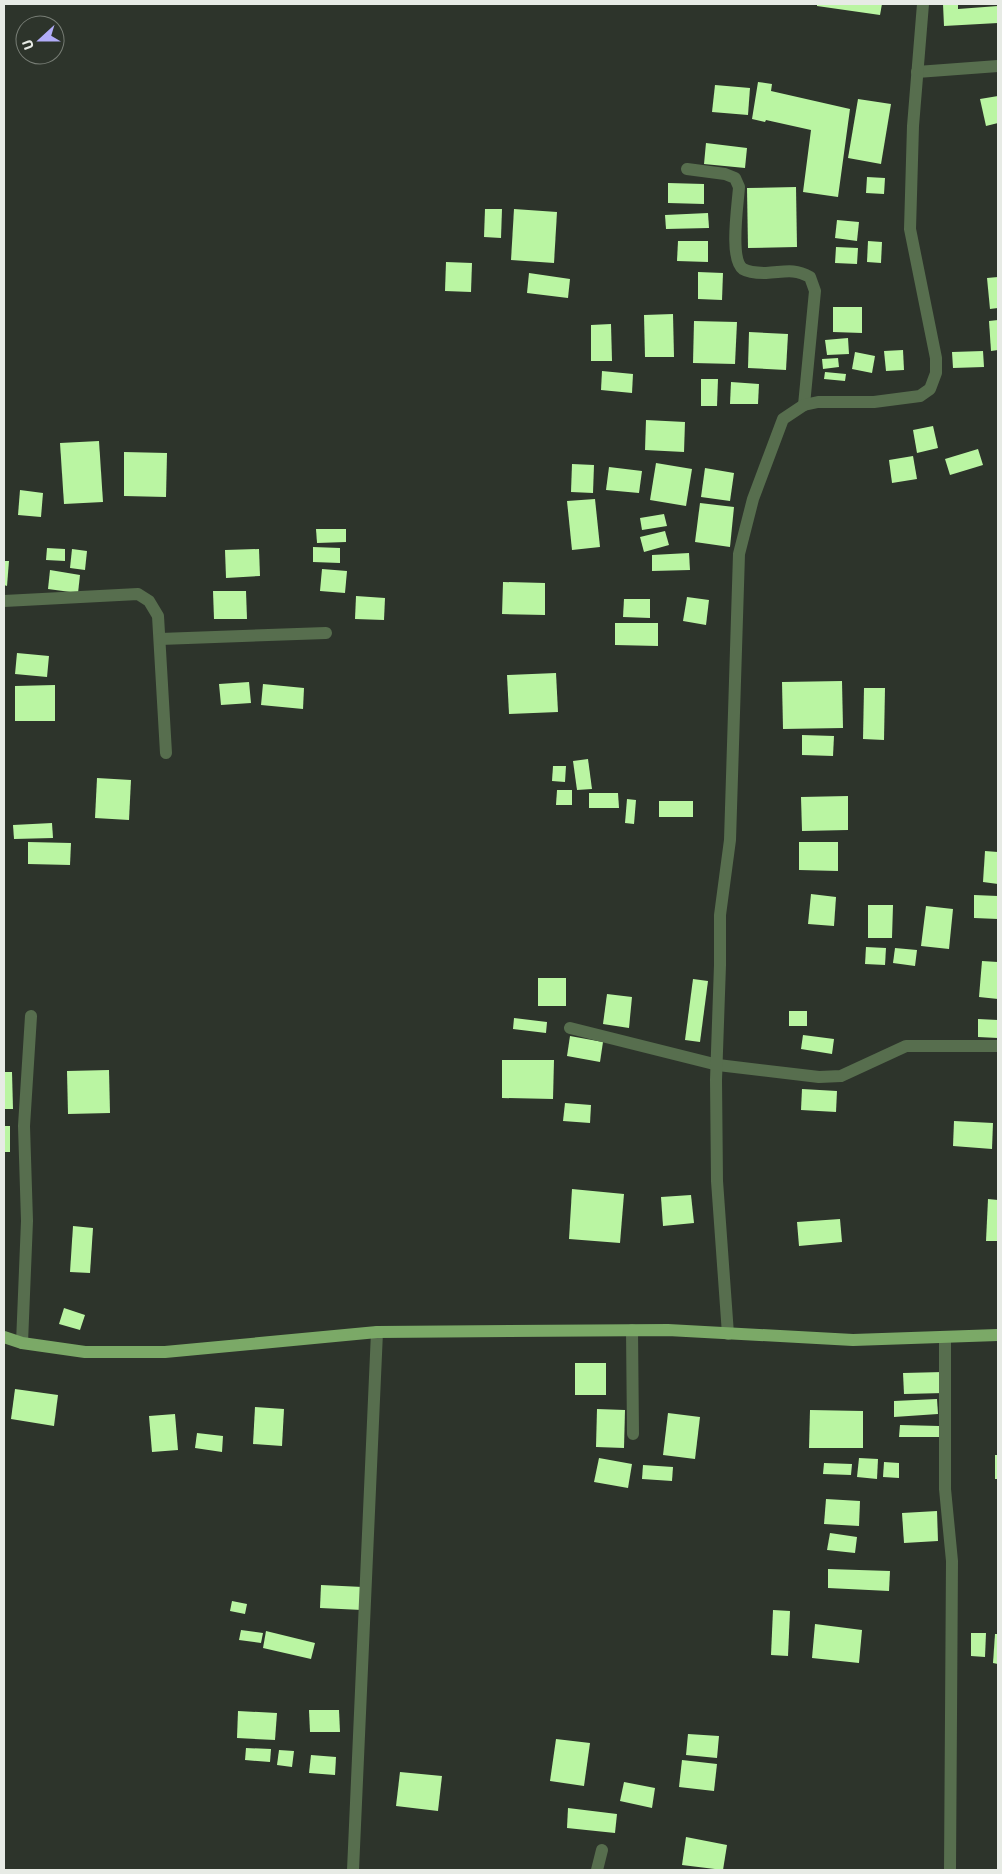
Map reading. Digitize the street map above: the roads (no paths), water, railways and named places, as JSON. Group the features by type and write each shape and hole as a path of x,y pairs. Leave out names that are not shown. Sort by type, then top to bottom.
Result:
{"main road":[{"path":"4,1337 22,1343 86,1352 165,1352 376,1332 668,1330 853,1340 998,1335"}],"street":[{"path":"728,1334 717,1181 716,1080 718,1065 720,915 730,840 740,554 753,499 783,419 804,405 818,402 904,400 920,396 930,389 936,373 936,358 924,288 914,255 910,228 913,126 923,4"},
{"path":"917,72 998,66"},
{"path":"687,169 725,174 735,178 739,187 735,248 737,261 744,269 763,273 798,270 810,277 815,291 804,405"},
{"path":"4,601 138,594 149,601 158,616 166,753"},
{"path":"160,639 326,633"},
{"path":"22,1343 27,1222 24,1126 31,1016"},
{"path":"570,1028 718,1065 819,1077 841,1076 906,1046 998,1046"},
{"path":"632,1330 633,1434"},
{"path":"353,1870 376,1332"},
{"path":"945,1337 945,1489 952,1571 950,1870"},
{"path":"598,1870 602,1850"}]}
